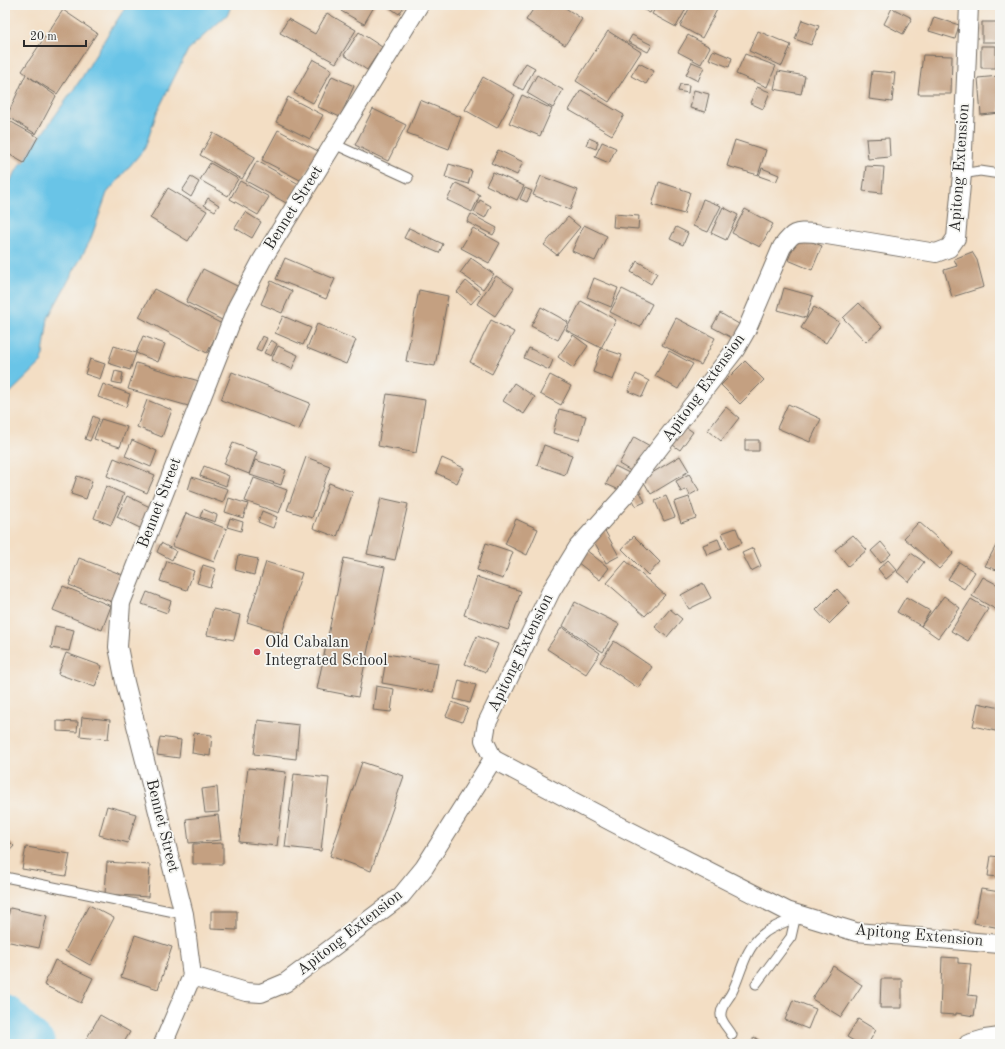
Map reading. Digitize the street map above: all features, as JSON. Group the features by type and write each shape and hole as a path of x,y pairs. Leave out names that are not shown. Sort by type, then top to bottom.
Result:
{"street":[{"name":"Bennet Street","path":"192,976 184,914 125,682 118,647 121,603 237,307 262,260 419,5"},
{"name":"Apitong Extension","path":"969,5 962,174 956,238 949,248 936,253 801,232 791,236 782,247 747,329 735,350 639,474 626,494 578,547 551,591 488,723 484,740 493,759 614,823 787,910 795,916 856,932 1000,944"},
{"name":"Apitong Extension","path":"192,976 246,992 261,993 285,983 401,896 424,868 493,759"},
{"path":"163,1044 192,976"},
{"path":"968,1044 985,1039 1000,1037"}],"lane":[{"path":"334,144 408,178"},
{"path":"962,174 980,172 1000,174"},
{"path":"5,878 184,914"},
{"path":"756,984 791,937 795,916"},
{"path":"732,1035 721,1019 721,1014 753,943 763,933 795,916"}],"water":[{"path":"127,5 231,5 228,14 188,50 157,112 145,148 107,193 90,241 48,318 42,362 7,396 5,401 5,190 18,168 81,79"}],"building":[{"path":"345,5 375,5 364,24 341,11"},
{"path":"386,5 405,5 399,14"},
{"path":"536,5 561,5 582,19 565,45 526,20"},
{"path":"634,5 654,5 650,13"},
{"path":"657,5 688,5 676,27 652,14"},
{"path":"691,5 719,6 702,38 680,26"},
{"path":"892,8 912,18 903,34 884,24"},
{"path":"63,10 97,33 57,94 28,76 56,96 36,134 7,116 26,74 22,71"},
{"path":"327,13 356,30 336,63 280,33 288,19 315,34"},
{"path":"934,17 959,25 955,39 929,31"},
{"path":"802,20 819,26 811,45 795,39"},
{"path":"982,22 1000,22 1000,42 982,42"},
{"path":"608,31 641,52 609,102 576,81"},
{"path":"758,31 791,45 782,66 749,51"},
{"path":"359,32 382,47 367,70 344,55"},
{"path":"632,35 652,45 648,52 628,42"},
{"path":"688,35 710,47 701,64 678,52"},
{"path":"981,46 996,46 996,68 981,68"},
{"path":"713,50 732,58 729,67 709,59"},
{"path":"745,54 776,66 767,87 736,74"},
{"path":"923,55 952,56 951,94 918,94"},
{"path":"313,59 332,70 313,103 294,93"},
{"path":"692,62 704,67 698,81 686,75"},
{"path":"526,63 535,68 523,90 513,85"},
{"path":"639,63 654,71 646,84 631,76"},
{"path":"778,71 805,76 801,94 774,89"},
{"path":"872,71 895,73 892,102 869,99"},
{"path":"537,75 563,90 553,108 527,93"},
{"path":"332,76 354,86 340,117 318,107"},
{"path":"999,76 1000,113 981,115 978,78"},
{"path":"483,77 515,95 497,128 465,110"},
{"path":"680,84 689,85 688,93 678,91"},
{"path":"757,87 770,92 763,109 750,103"},
{"path":"581,90 624,115 612,135 569,110"},
{"path":"694,90 709,94 705,112 690,108"},
{"path":"522,95 552,109 540,136 509,123"},
{"path":"288,97 323,115 310,139 276,122"},
{"path":"420,100 461,117 449,149 407,133"},
{"path":"373,109 406,125 388,161 355,145"},
{"path":"6,119 38,137 24,163 5,152"},
{"path":"278,130 318,151 302,181 262,160"},
{"path":"213,133 255,157 242,179 200,155"},
{"path":"589,138 598,142 596,149 586,145"},
{"path":"889,138 890,157 868,159 866,139"},
{"path":"735,140 766,150 758,175 727,166"},
{"path":"602,142 616,148 609,163 595,157"},
{"path":"498,150 523,162 517,175 491,163"},
{"path":"257,161 299,184 288,204 246,181"},
{"path":"210,163 238,179 228,196 200,180"},
{"path":"449,164 472,171 468,184 445,177"},
{"path":"866,166 884,167 882,193 863,191"},
{"path":"762,168 779,175 776,182 759,176"},
{"path":"493,172 524,186 517,200 486,185"},
{"path":"541,176 578,190 570,210 533,195"},
{"path":"191,177 199,182 191,197 182,191"},
{"path":"240,181 269,197 258,215 230,199"},
{"path":"659,182 690,192 684,214 652,205"},
{"path":"456,183 480,195 472,212 447,200"},
{"path":"168,188 207,211 188,241 150,218"},
{"path":"525,188 532,191 527,202 520,199"},
{"path":"208,198 219,205 215,211 204,205"},
{"path":"703,199 721,206 708,232 693,226"},
{"path":"480,200 491,206 485,218 474,212"},
{"path":"723,207 738,215 726,240 711,233"},
{"path":"745,209 773,224 760,247 732,233"},
{"path":"245,212 261,222 252,238 235,228"},
{"path":"471,214 497,228 493,235 467,222"},
{"path":"614,214 639,216 638,229 613,227"},
{"path":"568,217 580,227 557,255 544,245"},
{"path":"584,225 607,236 595,261 572,251"},
{"path":"676,227 688,233 683,245 670,239"},
{"path":"409,228 443,244 439,253 404,238"},
{"path":"473,228 500,243 489,263 461,248"},
{"path":"798,236 822,246 812,270 788,260"},
{"path":"972,252 977,260 984,287 952,297 944,270 957,266 954,259"},
{"path":"285,258 335,279 326,299 276,279"},
{"path":"471,258 494,274 483,289 460,273"},
{"path":"637,261 657,273 651,284 631,272"},
{"path":"203,269 239,287 222,320 186,302"},
{"path":"496,276 514,288 495,316 477,304"},
{"path":"594,278 618,288 611,307 587,297"},
{"path":"271,281 292,291 282,313 261,304"},
{"path":"466,281 481,293 471,304 457,292"},
{"path":"784,288 813,296 806,318 778,310"},
{"path":"154,289 222,324 207,353 139,317"},
{"path":"622,289 652,304 640,327 610,312"},
{"path":"419,290 448,296 435,366 406,361"},
{"path":"581,301 616,320 601,348 566,330"},
{"path":"859,303 882,327 866,342 843,318"},
{"path":"541,307 568,322 558,340 531,326"},
{"path":"814,307 839,322 826,343 801,328"},
{"path":"720,313 744,327 736,340 712,327"},
{"path":"283,316 311,328 303,345 275,333"},
{"path":"676,318 715,338 701,365 662,345"},
{"path":"491,320 514,332 492,374 470,362"},
{"path":"317,324 356,340 346,364 307,348"},
{"path":"573,335 588,346 573,368 558,357"},
{"path":"143,336 165,344 158,362 136,353"},
{"path":"262,336 267,338 261,351 256,349"},
{"path":"271,340 277,344 271,356 264,353"},
{"path":"114,346 136,353 130,370 108,363"},
{"path":"278,346 298,355 292,369 271,360"},
{"path":"529,348 553,360 549,370 524,358"},
{"path":"601,348 622,355 613,380 593,372"},
{"path":"669,351 693,364 678,389 655,376"},
{"path":"90,359 105,364 100,379 85,374"},
{"path":"745,361 764,380 740,404 721,385"},
{"path":"136,363 199,381 192,407 128,389"},
{"path":"115,371 123,373 121,384 112,382"},
{"path":"232,372 310,403 299,430 221,400"},
{"path":"636,374 649,381 642,397 628,391"},
{"path":"550,375 571,386 561,405 540,394"},
{"path":"514,383 535,397 524,414 503,401"},
{"path":"103,384 130,394 126,407 98,397"},
{"path":"387,394 425,400 416,453 378,446"},
{"path":"147,400 172,410 162,437 137,427"},
{"path":"788,404 821,419 810,442 777,428"},
{"path":"726,407 739,418 721,441 708,430"},
{"path":"559,409 586,416 579,440 553,433"},
{"path":"93,416 99,419 90,441 85,439"},
{"path":"101,419 127,427 120,447 94,439"},
{"path":"683,425 693,432 680,450 670,443"},
{"path":"634,437 650,446 634,473 619,464"},
{"path":"132,440 157,451 151,467 125,456"},
{"path":"745,440 759,440 759,451 745,451"},
{"path":"233,443 257,452 249,474 224,464"},
{"path":"544,445 572,455 565,475 537,465"},
{"path":"680,456 689,471 651,494 642,479"},
{"path":"306,457 330,466 312,518 287,510"},
{"path":"114,458 155,475 147,493 107,476"},
{"path":"442,458 464,468 457,483 436,473"},
{"path":"255,460 286,470 281,485 250,475"},
{"path":"204,466 229,476 226,486 200,476"},
{"path":"615,466 635,476 626,493 606,484"},
{"path":"689,474 699,490 690,495 687,489 681,492 676,481"},
{"path":"77,476 92,481 86,499 71,494"},
{"path":"192,477 228,489 223,503 188,490"},
{"path":"254,478 287,490 279,513 245,501"},
{"path":"329,483 353,492 337,537 313,528"},
{"path":"106,486 124,494 111,525 94,518"},
{"path":"638,488 645,502 636,506 629,492"},
{"path":"127,496 152,508 142,529 117,517"},
{"path":"666,496 675,517 664,521 655,501"},
{"path":"689,497 696,518 681,523 674,502"},
{"path":"229,498 248,504 243,518 225,512"},
{"path":"381,498 408,504 395,560 367,554"},
{"path":"203,509 217,515 215,522 200,517"},
{"path":"262,511 277,517 273,528 258,522"},
{"path":"186,513 227,529 214,562 172,546"},
{"path":"230,518 243,522 241,531 227,527"},
{"path":"516,519 538,529 527,555 505,544"},
{"path":"919,522 954,553 939,569 904,538"},
{"path":"736,528 742,543 728,549 722,533"},
{"path":"604,529 619,556 606,563 591,536"},
{"path":"853,535 867,550 848,566 835,550"},
{"path":"634,536 660,562 648,575 622,549"},
{"path":"1000,538 1000,571 985,566"},
{"path":"718,539 722,549 707,555 703,545"},
{"path":"881,542 891,554 881,563 871,551"},
{"path":"161,543 176,551 172,560 157,552"},
{"path":"486,543 513,552 503,579 477,570"},
{"path":"753,548 761,566 751,571 742,553"},
{"path":"586,550 609,568 600,580 577,562"},
{"path":"911,553 924,562 909,582 897,572"},
{"path":"238,555 258,559 254,575 235,570"},
{"path":"79,558 123,575 112,602 69,585"},
{"path":"344,558 385,567 358,697 317,689"},
{"path":"888,560 897,570 886,579 878,569"},
{"path":"167,561 194,571 187,590 160,581"},
{"path":"626,561 665,595 645,616 607,583"},
{"path":"266,562 302,573 282,633 247,622"},
{"path":"959,562 975,572 964,589 948,579"},
{"path":"203,565 216,569 210,587 197,583"},
{"path":"477,577 521,591 508,630 464,615"},
{"path":"983,577 1000,586 1000,605 997,610 972,596"},
{"path":"703,583 711,598 689,609 681,595"},
{"path":"63,586 111,606 102,630 53,610"},
{"path":"837,589 850,603 829,624 816,610"},
{"path":"147,592 171,601 167,613 142,604"},
{"path":"944,596 960,608 938,638 921,626"},
{"path":"906,597 930,611 921,626 897,612"},
{"path":"971,599 988,609 968,641 951,631"},
{"path":"575,602 619,624 603,652 563,626"},
{"path":"213,609 240,615 234,640 207,635"},
{"path":"670,609 682,619 667,637 655,627"},
{"path":"55,626 74,630 69,651 51,648"},
{"path":"562,627 600,653 586,674 547,649"},
{"path":"477,636 498,644 486,672 465,664"},
{"path":"614,641 652,667 638,688 600,662"},
{"path":"66,653 102,666 95,687 58,674"},
{"path":"387,654 438,663 433,692 382,683"},
{"path":"459,680 476,685 470,703 454,699"},
{"path":"376,686 394,689 391,712 373,710"},
{"path":"452,702 468,708 462,722 446,716"},
{"path":"978,703 1000,708 1000,732 973,726"},
{"path":"82,717 110,720 108,739 80,736"},
{"path":"258,720 299,725 296,759 254,754"},
{"path":"57,721 78,722 77,732 57,731"},
{"path":"194,733 212,735 210,756 192,753"},
{"path":"160,737 181,740 179,758 157,755"},
{"path":"362,762 404,776 371,871 330,856"},
{"path":"248,768 286,772 277,846 239,842"},
{"path":"294,774 329,778 321,851 285,847"},
{"path":"217,787 219,812 205,813 202,789"},
{"path":"107,806 136,814 128,843 99,835"},
{"path":"218,815 221,840 189,843 186,819"},
{"path":"5,837 14,846 5,856"},
{"path":"223,843 223,864 193,864 193,844"},
{"path":"26,847 70,854 66,876 22,869"},
{"path":"991,856 1000,857 1000,877 988,876"},
{"path":"107,862 150,865 148,897 105,894"},
{"path":"981,889 1000,892 1000,928 974,923"},
{"path":"89,905 114,918 90,965 65,951"},
{"path":"10,908 47,916 39,948 5,941 5,929"},
{"path":"211,911 237,911 237,930 211,929"},
{"path":"135,935 172,947 158,989 121,977"},
{"path":"942,957 958,958 958,963 971,964 968,995 977,996 974,1016 956,1013 956,1015 940,1014"},
{"path":"55,960 93,978 81,1003 44,985"},
{"path":"833,966 862,985 841,1017 812,999"},
{"path":"881,979 902,979 902,1008 880,1008"},
{"path":"793,1000 816,1009 808,1029 785,1020"},
{"path":"100,1015 130,1032 123,1044 84,1043"},
{"path":"858,1019 876,1030 868,1044 859,1044 847,1037"},
{"path":"754,1037 765,1044 750,1044"}],"waterway":[{"path":"5,1013 37,1044"}],"place":[{"name":"Old Cabalan Integrated School","path":"257,652"}]}
